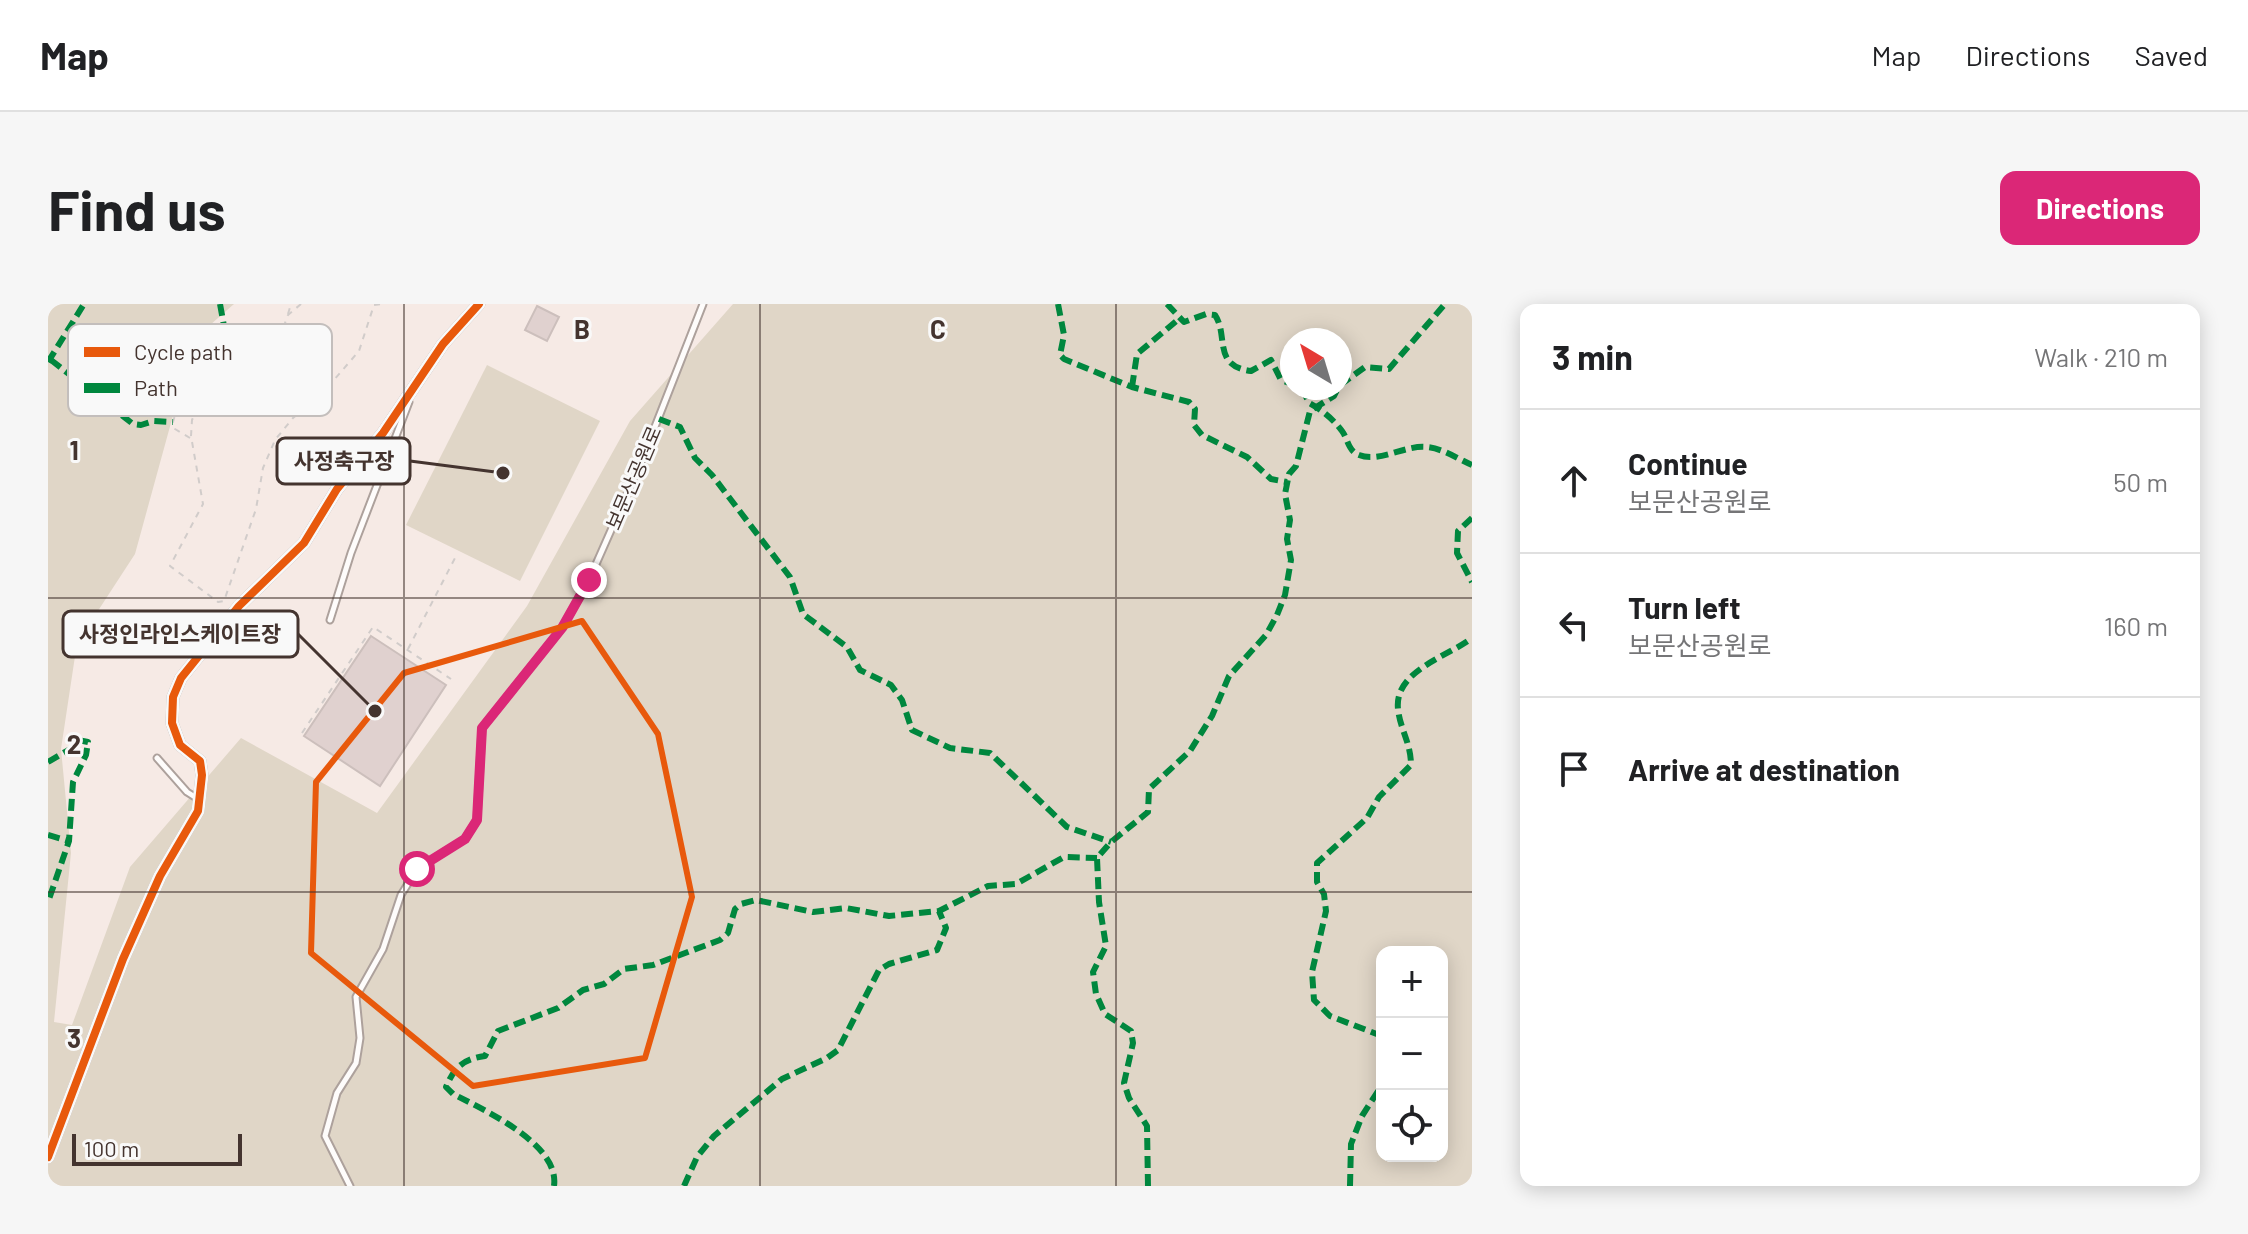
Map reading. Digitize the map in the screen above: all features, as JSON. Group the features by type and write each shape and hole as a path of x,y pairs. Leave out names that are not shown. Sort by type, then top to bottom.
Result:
{"street":[{"path":"48,1157 123,959 160,876 198,811 202,775 200,761 180,745 172,723 173,697 181,678 239,606 304,543 337,489 383,433 443,344 479,304"}],"lane":[{"name":"보문산공원로","path":"350,1186 325,1136 337,1093 356,1063 360,1038 356,997 383,949 401,895 417,869 465,839 477,820 482,728 562,628 589,580 642,460 703,304"},
{"path":"330,620 351,553 414,386"},
{"path":"157,758 187,792 199,799"}],"path":[{"path":"285,324 291,304"},
{"path":"288,315 301,304"},
{"path":"332,382 359,351 374,305 382,304"},
{"path":"175,416 175,429 191,439"},
{"path":"194,416 191,439 203,504 170,566 218,602 224,601 256,509 263,468 275,440 295,416"},
{"path":"408,650 455,558"},
{"path":"302,733 373,627 451,679"}],"highlighted area":[{"path":"582,621 658,734 692,897 645,1058 473,1086 311,953 316,782 404,673"}],"shaded area":[{"path":"48,304 234,304 211,324 68,324 68,416 173,416 135,554 77,643 61,749 71,853 54,1022 72,1025 130,867 241,738 377,813 527,606 630,421 733,304 1472,304 1472,1186 48,1186"},
{"path":"487,365 600,421 520,581 406,525"}],"building":[{"path":"537,306 559,317 547,341 525,330"},
{"path":"371,636 446,685 380,786 304,736"}],"marked path":[{"path":"72,324 84,304"},
{"path":"220,304 224,324"},
{"path":"1058,304 1064,335 1060,355 1064,359 1132,387 1189,402 1195,409 1194,425 1202,435 1247,457 1271,479 1287,482"},
{"path":"1167,304 1184,322 1206,314 1215,315 1226,357 1231,363 1251,371 1271,360 1280,378"},
{"path":"1352,376 1365,367 1389,369 1445,304"},
{"path":"1132,387 1137,354 1180,318"},
{"path":"48,362 68,330"},
{"path":"51,360 68,373"},
{"path":"1308,400 1335,423 1359,455 1375,457 1426,447 1472,465"},
{"path":"1148,1186 1147,1126 1129,1098 1124,1083 1133,1043 1131,1031 1105,1014 1096,994 1093,972 1106,946 1099,902 1097,858 1111,842 1148,812 1149,789 1190,751 1212,716 1229,676 1266,635 1277,615 1285,595 1291,560 1287,539 1290,520 1285,494 1289,474 1296,466 1310,411 1328,400"},
{"path":"123,416 133,424 141,425 154,421 173,422"},
{"path":"659,419 680,427 695,458 712,475 790,577 803,614 847,647 860,670 891,685 902,700 912,730 950,748 990,753 1067,827 1111,842"},
{"path":"1472,518 1458,531 1457,553 1472,582"},
{"path":"1376,1034 1330,1016 1314,1000 1312,972 1326,911 1324,894 1317,882 1317,863 1367,818 1379,797 1411,765 1398,709 1404,685 1424,666 1472,638"},
{"path":"48,762 72,748 78,740 88,742 86,755 73,782 69,841 48,902"},
{"path":"48,835 69,841"},
{"path":"554,1186 553,1171 533,1143 446,1087 461,1065 485,1056 498,1031 558,1008 583,990 604,984 624,969 653,965 720,940 728,933 735,909 741,904 756,900 813,912 846,908 889,916 939,911 988,886 1016,884 1064,857 1097,858"},
{"path":"684,1186 697,1157 714,1136 782,1079 838,1050 879,970 889,964 937,950 946,928 939,911"},
{"path":"1350,1186 1351,1144 1362,1116 1379,1090"}],"cycle path":[{"path":"48,1157 123,959 160,876 198,811 202,775 200,761 180,745 172,723 173,697 181,678 239,606 304,543 337,489 383,433 443,344 479,304"}],"place":[{"name":"사정축구장","path":"503,473"},
{"name":"사정인라인스케이트장","path":"375,711"}],"route":[{"path":"417,869 465,839 477,820 482,728 562,628 589,580"}]}
